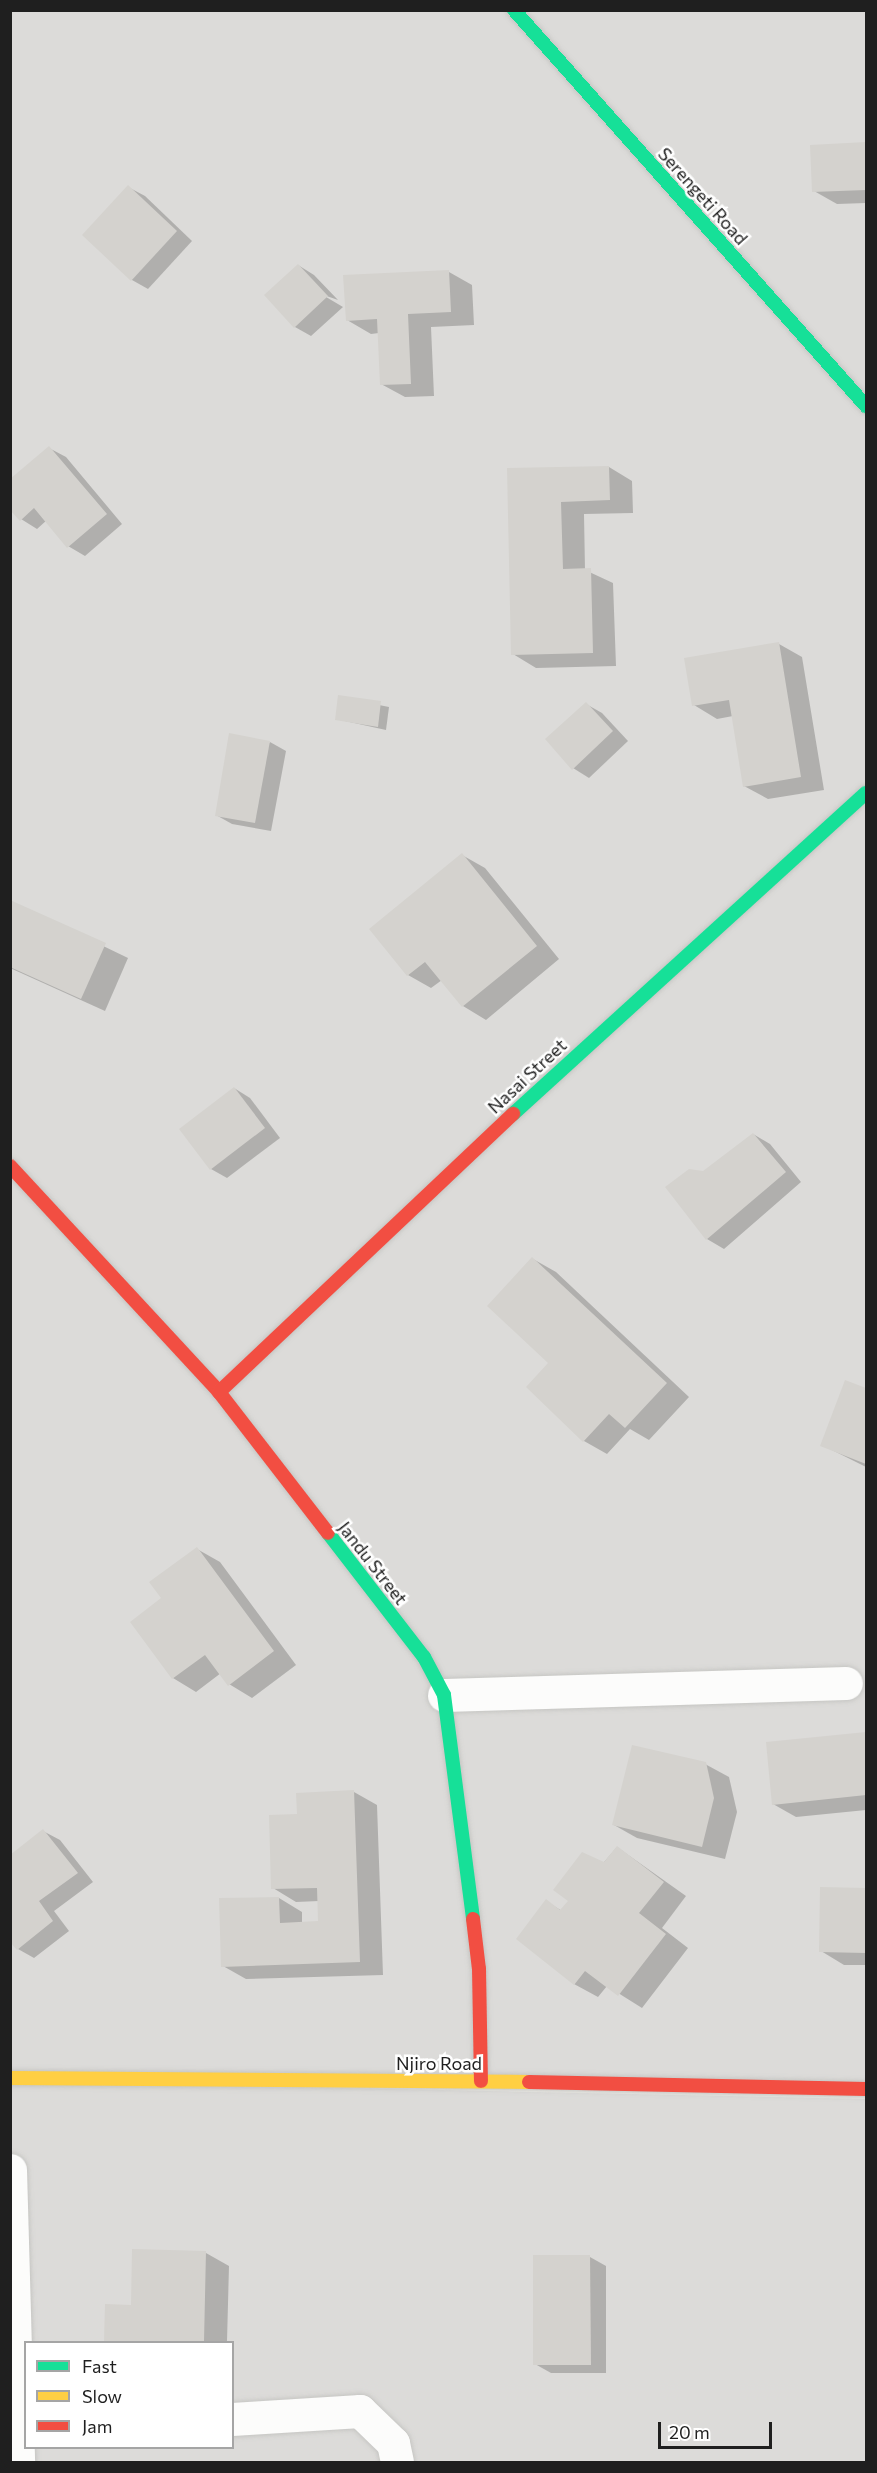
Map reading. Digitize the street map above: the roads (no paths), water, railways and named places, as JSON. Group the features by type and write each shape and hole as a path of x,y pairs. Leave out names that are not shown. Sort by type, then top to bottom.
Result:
{"street":[{"name":"Serengeti Road","path":"514,10 867,406"},
{"name":"Nasai Street","path":"219,1392 621,1012 867,793"},
{"name":"Jandu Street","path":"10,1166 219,1392 424,1657 444,1695 479,1969 482,2081"},
{"path":"444,1695 846,1683"},
{"name":"Njiro Road","path":"10,2079 482,2081 867,2089"},
{"path":"10,2170 21,2443"},
{"path":"234,2419 360,2411 393,2443 397,2463"}]}
